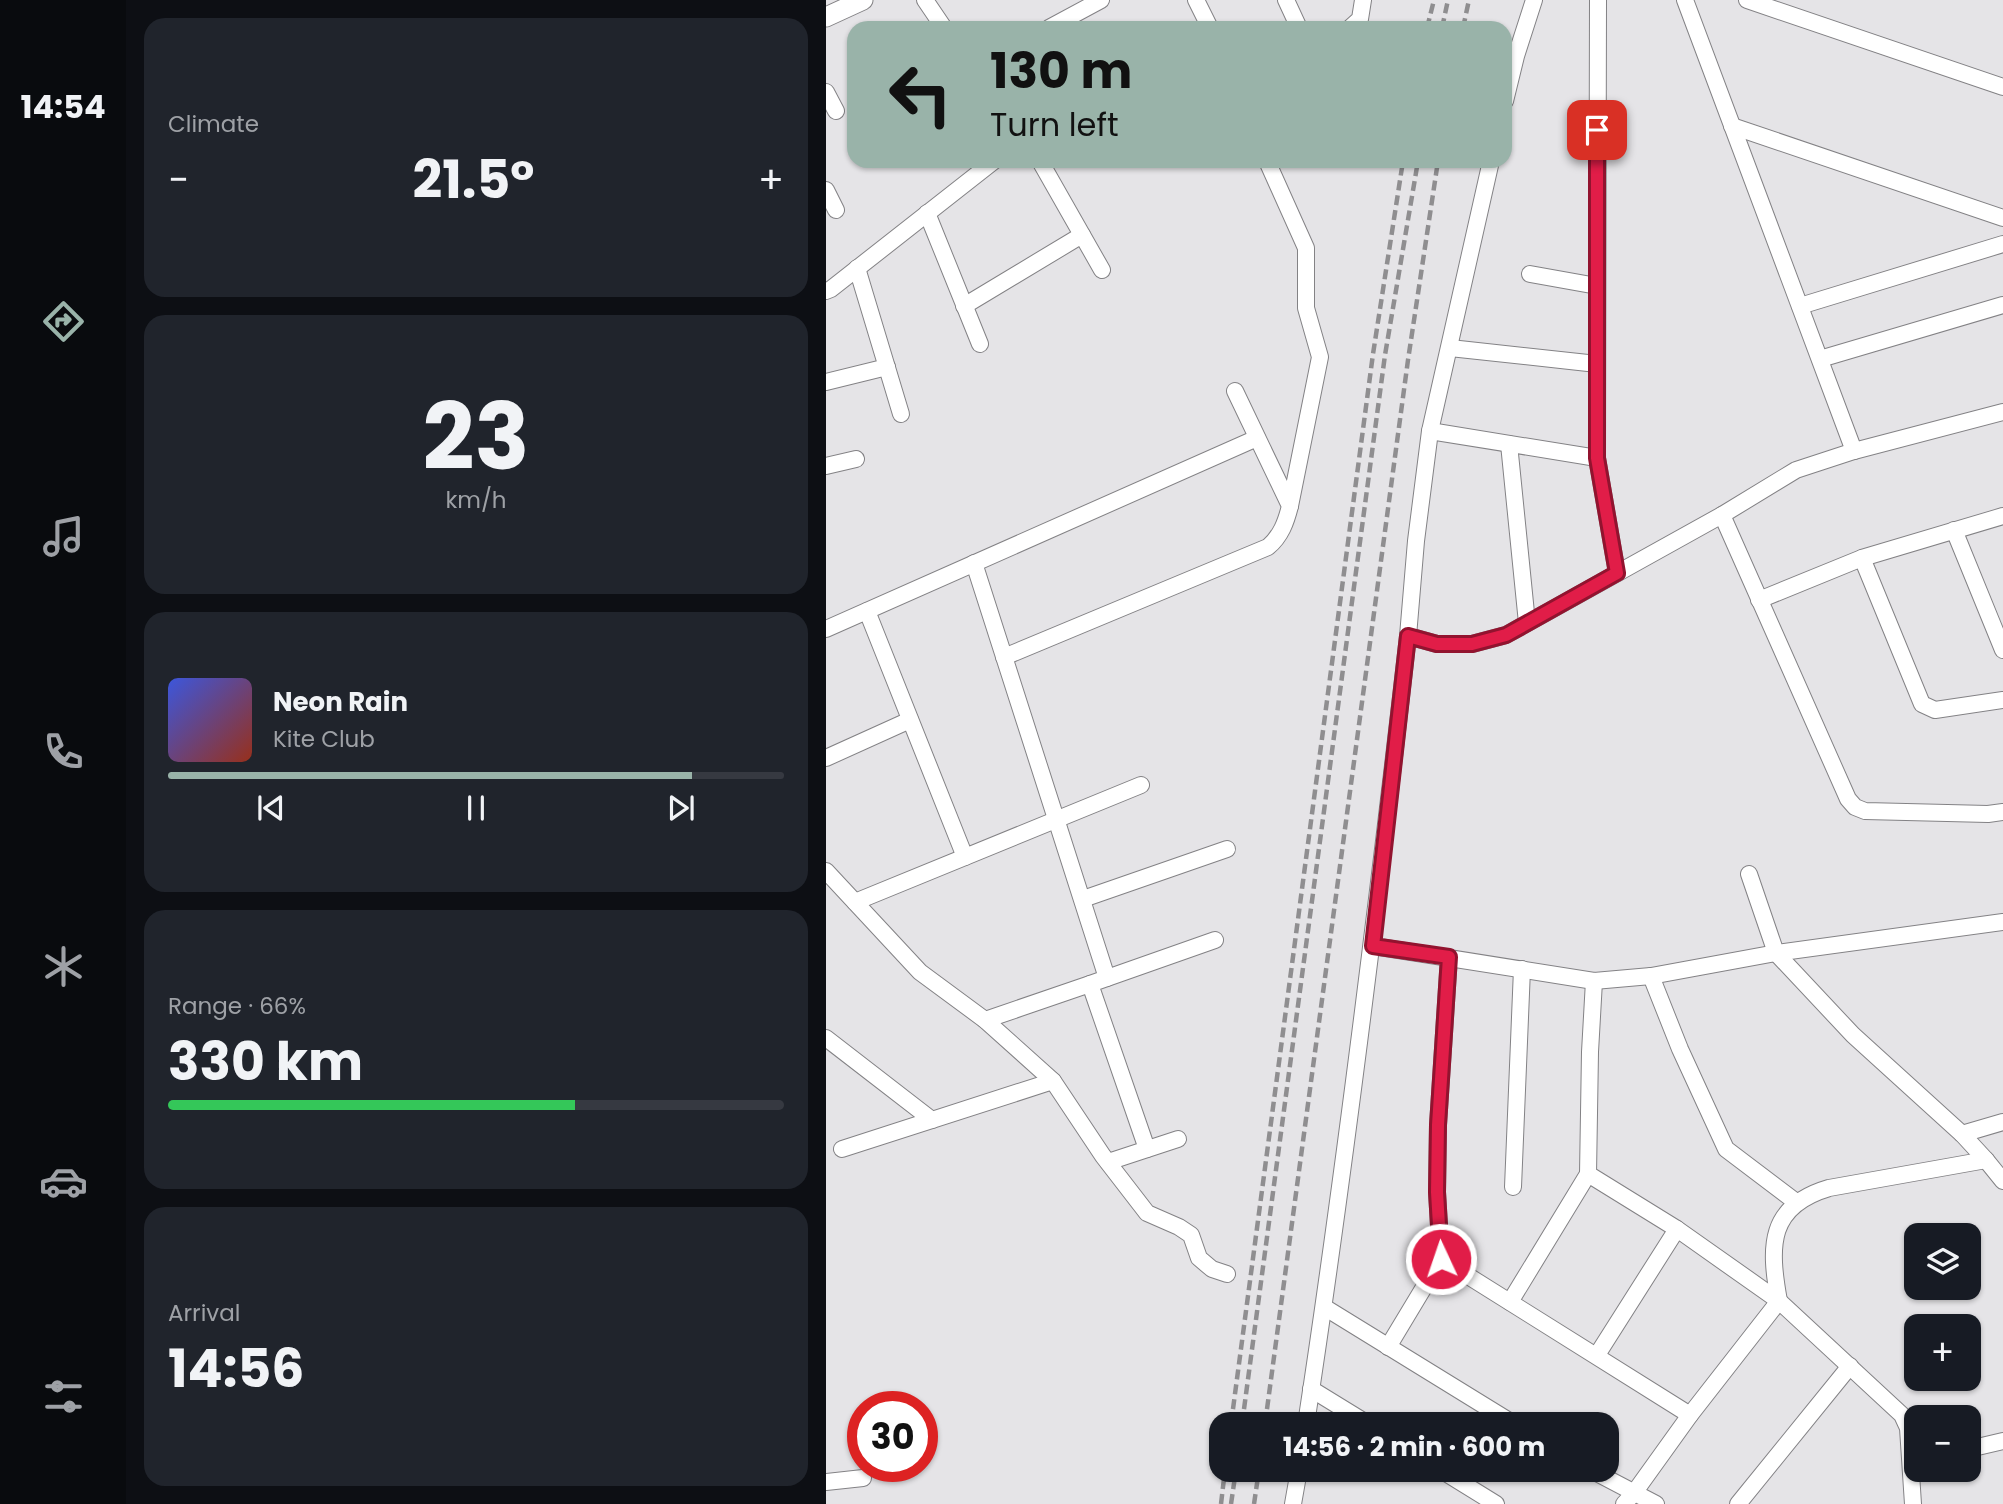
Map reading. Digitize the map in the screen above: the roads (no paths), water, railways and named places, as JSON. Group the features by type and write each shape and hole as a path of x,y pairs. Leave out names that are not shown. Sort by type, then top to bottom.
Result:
{"main road":[{"path":"826,17 863,0"}],"street":[{"path":"925,0 939,21"},
{"path":"1062,21 1101,0"},
{"path":"1196,0 1206,21"},
{"path":"1286,0 1296,21"},
{"path":"1358,21 1363,0"},
{"path":"1512,72 1534,0"},
{"path":"1598,0 1597,458 1617,573"},
{"path":"1685,0 1854,451"},
{"path":"1747,0 2003,87"},
{"path":"826,92 836,111"},
{"path":"1732,126 2003,218"},
{"path":"826,291 985,168"},
{"path":"1044,168 1102,270"},
{"path":"1004,657 1268,547 1281,532 1290,506 1320,357 1306,308 1306,248 1270,168"},
{"path":"1308,1412 1373,946 1430,431 1489,168"},
{"path":"826,190 836,210"},
{"path":"927,213 980,344"},
{"path":"964,306 1082,235"},
{"path":"1800,306 2003,244"},
{"path":"857,268 901,414"},
{"path":"1530,274 1597,286"},
{"path":"1820,359 2003,305"},
{"path":"1450,348 1597,364"},
{"path":"826,382 887,367"},
{"path":"1235,391 1290,506"},
{"path":"1408,636 1437,644 1472,644 1506,635 1722,515 1796,470 1854,451 2003,412"},
{"path":"1430,431 1597,458"},
{"path":"826,629 1257,439"},
{"path":"1509,444 1527,623"},
{"path":"826,466 856,459"},
{"path":"1722,515 1848,799 1855,807 1865,811 1988,814 2003,812"},
{"path":"1759,600 1862,558 2003,516"},
{"path":"1954,530 2003,650"},
{"path":"1862,558 1922,704 1935,710 2003,700"},
{"path":"974,564 1107,978"},
{"path":"867,611 965,857"},
{"path":"826,758 910,720"},
{"path":"855,902 1140,785"},
{"path":"1083,900 1227,849"},
{"path":"826,871 920,972 985,1020 1053,1081 1108,1162 1147,1213 1180,1227 1191,1236 1199,1258 1212,1269 1227,1273"},
{"path":"1749,874 1776,953 1853,1035 1962,1134 2003,1181"},
{"path":"1373,946 1594,981 1651,976 1776,953 2003,922"},
{"path":"985,1020 1215,940"},
{"path":"1388,1347 1441,1259 1437,1192 1438,1125 1449,957"},
{"path":"1513,1186 1522,969"},
{"path":"1651,976 1680,1049 1726,1149 1796,1202"},
{"path":"1510,1302 1588,1174 1594,981"},
{"path":"1090,984 1147,1149"},
{"path":"826,1038 932,1120"},
{"path":"842,1150 1053,1081"},
{"path":"1962,1134 2003,1122"},
{"path":"1108,1162 1178,1139"},
{"path":"1629,1499 1690,1415 1779,1301 1774,1268 1774,1240 1782,1219 1796,1202 1812,1192 1829,1188 1986,1160"},
{"path":"1588,1174 1677,1229 1779,1301 1904,1418"},
{"path":"1597,1356 1677,1229"},
{"path":"1441,1259 1690,1415"},
{"path":"1324,1307 1494,1412"},
{"path":"1738,1504 1850,1366"},
{"path":"1311,1389 1348,1412"},
{"path":"1981,1446 2003,1441"},
{"path":"826,1482 847,1480"},
{"path":"1293,1504 1296,1482"},
{"path":"1460,1482 1494,1504"},
{"path":"1607,1482 1629,1499 1656,1504"},
{"path":"1913,1504 1914,1482"}],"railway":[{"path":"1429,21 1434,0"},
{"path":"1444,21 1448,0"},
{"path":"1464,21 1469,0"},
{"path":"1233,1412 1373,354 1402,168"},
{"path":"1244,1412 1385,355 1417,168"},
{"path":"1267,1412 1408,360 1437,168"},
{"path":"1221,1504 1224,1482"},
{"path":"1231,1504 1234,1482"},
{"path":"1254,1504 1257,1482"}]}
